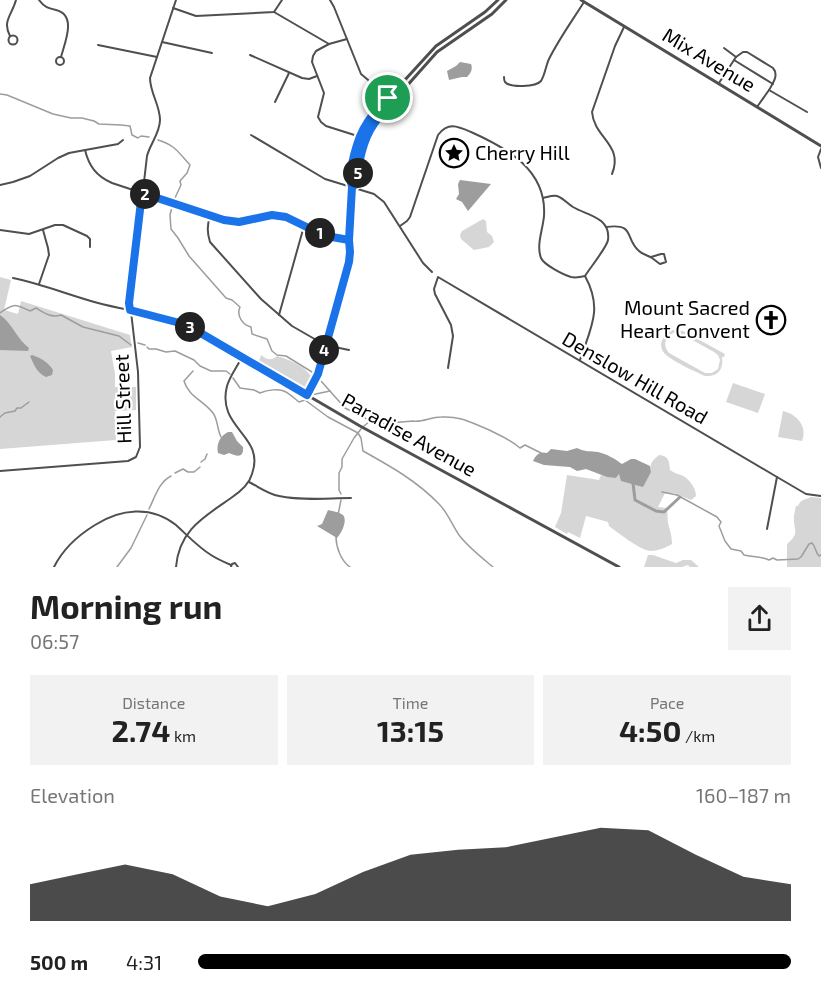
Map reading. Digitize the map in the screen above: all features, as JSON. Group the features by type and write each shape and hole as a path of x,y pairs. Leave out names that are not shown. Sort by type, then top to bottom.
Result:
{"street":[{"path":"10,36 7,21 16,0"},
{"path":"39,0 45,6 63,13 68,20 61,57"},
{"path":"130,310 148,150 160,121 150,81 176,0"},
{"path":"274,12 282,0"},
{"path":"330,0 361,74 393,101"},
{"path":"307,395 316,378 349,262 352,163 366,124 440,43 502,1"},
{"path":"352,187 356,184 359,161 373,124 443,48 492,14 502,1"},
{"path":"504,77 508,84 535,85 539,83 549,60 582,1"},
{"name":"Mix Avenue","path":"582,1 821,147"},
{"path":"174,8 196,16 274,12 329,44"},
{"path":"612,174 615,163 614,152 594,123 592,112 624,27"},
{"path":"459,30 462,35"},
{"path":"347,39 329,44 316,51 313,56 312,62 324,93 318,117 326,126 367,139"},
{"path":"162,42 212,53"},
{"path":"440,43 443,48"},
{"path":"98,45 157,57"},
{"path":"724,48 772,84"},
{"path":"719,83 735,58 743,52 747,52 773,68 776,75 757,107"},
{"path":"250,55 302,78 309,79 317,76"},
{"path":"275,102 289,73"},
{"path":"769,90 807,112"},
{"path":"400,226 410,217 438,135 448,127 460,127 498,145 530,170 542,199 544,214 539,249 544,263 570,277 585,276"},
{"path":"250,135 325,179 374,194 384,202 423,263 432,272"},
{"path":"0,185 30,176 69,153 118,144 123,140"},
{"path":"821,147 818,157 821,168"},
{"path":"85,150 93,170 100,178 112,183 210,216 239,222 272,215 286,217 332,237 349,240"},
{"path":"542,199 559,197 575,208 595,216 603,223 608,240 585,276"},
{"path":"210,216 207,226 210,242 261,299 292,326 309,337 326,345 349,350"},
{"path":"0,230 29,234 55,225 63,225 87,236 90,239 90,247"},
{"path":"279,315 304,226"},
{"path":"605,227 625,229 636,249 642,254 660,264 666,261 664,254 651,257"},
{"path":"39,284 48,255 43,230"},
{"path":"580,360 594,318 595,306 592,288 585,276"},
{"name":"Denslow Hill Road","path":"448,368 453,336 451,325 435,294 434,289 438,277 806,494 821,496"},
{"name":"Paradise Avenue","path":"13,278 87,300 186,325 367,429 619,567"},
{"name":"Hill Street","path":"0,471 120,462 136,458 140,450 139,382 130,310"},
{"path":"176,567 178,551 187,534 196,523 241,491 249,482 255,465 253,449 230,417 226,401 229,380 242,357"},
{"path":"767,529 777,477"},
{"path":"249,482 278,496 351,498"},
{"path":"54,567 59,555 69,544 91,527 109,516 128,511 161,516 173,523 210,554 231,566 235,563 238,567"}],"shaded area":[{"path":"460,62 471,64 471,72 467,77 449,80 447,71"},
{"path":"460,180 491,184 468,211 462,202 456,199 459,194"},
{"path":"483,219 486,221 487,232 492,236 494,242 489,247 474,250 461,239 460,235 462,231"},
{"path":"0,277 11,280 4,310 18,314 21,301 130,335 132,347 111,351 115,387 136,387 136,410 115,411 116,440 0,449"},
{"path":"0,315 29,348 28,351 0,350"},
{"path":"683,331 725,354 717,374 705,376 668,357 661,344 669,332","holes":["673,333 680,333 718,355 720,360 718,369 712,373 705,373 669,353 665,345 666,340"]},
{"path":"32,355 49,365 53,370 52,375 46,377 40,373 31,359"},
{"path":"261,355 269,359 277,356 300,366 311,376 316,374 307,392 258,364"},
{"path":"733,383 765,394 758,413 726,402"},
{"path":"783,411 800,422 803,430 802,441 778,437"},
{"path":"228,432 232,432 243,447 241,455 218,453 219,441"},
{"path":"577,448 605,454 622,464 635,459 650,466 651,472 643,487 621,481 619,474 616,478 607,477 586,469 577,471 570,467 544,465 533,461 538,454 547,453 551,449 567,451"},
{"path":"659,455 665,456 670,470 685,477 696,493 691,500 674,493 665,493 658,507 667,508 672,544 656,550 646,550 617,532 609,526 608,522 586,516 580,538 555,527 561,513 567,475 599,480 601,475 616,478 620,473 651,472 652,462"},
{"path":"811,497 821,498 821,567 787,567 787,544 795,534 796,506"},
{"path":"328,510 340,513 345,521 337,538 317,526 322,524"},
{"path":"648,555 676,563 691,560 699,567 688,565 644,567"}],"waterway":[{"path":"0,94 53,114 82,118 99,124 130,126 132,135 138,138 149,137"},
{"path":"158,140 172,147 190,165 180,181 181,185 174,200"},
{"path":"172,207 171,229 189,256 226,298 240,307 240,317 251,327 252,334 267,339 272,351 277,355 286,356 312,372"},
{"path":"0,313 14,306 30,311 36,308 51,315 61,315 83,327 119,336 131,345"},
{"path":"138,343 145,345"},
{"path":"147,347 166,352 175,351 211,371 226,371 230,374"},
{"path":"193,371 184,381 186,386 213,413 221,437"},
{"path":"233,378 240,388 260,393 280,390 299,402 305,400 328,417 358,433 363,451 403,475 431,496 445,511 456,531 475,552 493,567"},
{"path":"321,381 345,408 377,424"},
{"path":"311,395 330,391"},
{"path":"0,417 29,402"},
{"path":"379,424 454,417 487,429 520,448 525,445 541,453"},
{"path":"364,426 370,421"},
{"path":"341,494 339,473 342,459 361,429"},
{"path":"201,462 207,454"},
{"path":"175,473 183,469 194,472 200,467"},
{"path":"149,509 160,486 171,476"},
{"path":"633,483 635,500 656,511 664,512 680,497"},
{"path":"662,492 677,495 717,517 721,522 719,526 725,541 731,549 741,551 744,555 769,560 773,558 777,560 798,559 812,543 819,556 821,555"},
{"path":"338,515 341,500"},
{"path":"117,567 131,548 147,515"},
{"path":"336,537 340,554 350,567"}],"place":[{"name":"Cherry Hill","path":"454,153"},
{"name":"Mount Sacred Heart Convent","path":"771,320"}],"route":[{"path":"388,98 393,101 373,124 359,161 356,184 352,187 349,262 318,374 307,395 192,328 130,310 142,193 224,220 239,222 272,215 286,217 321,234 349,240 352,163 366,124 388,98"}]}
